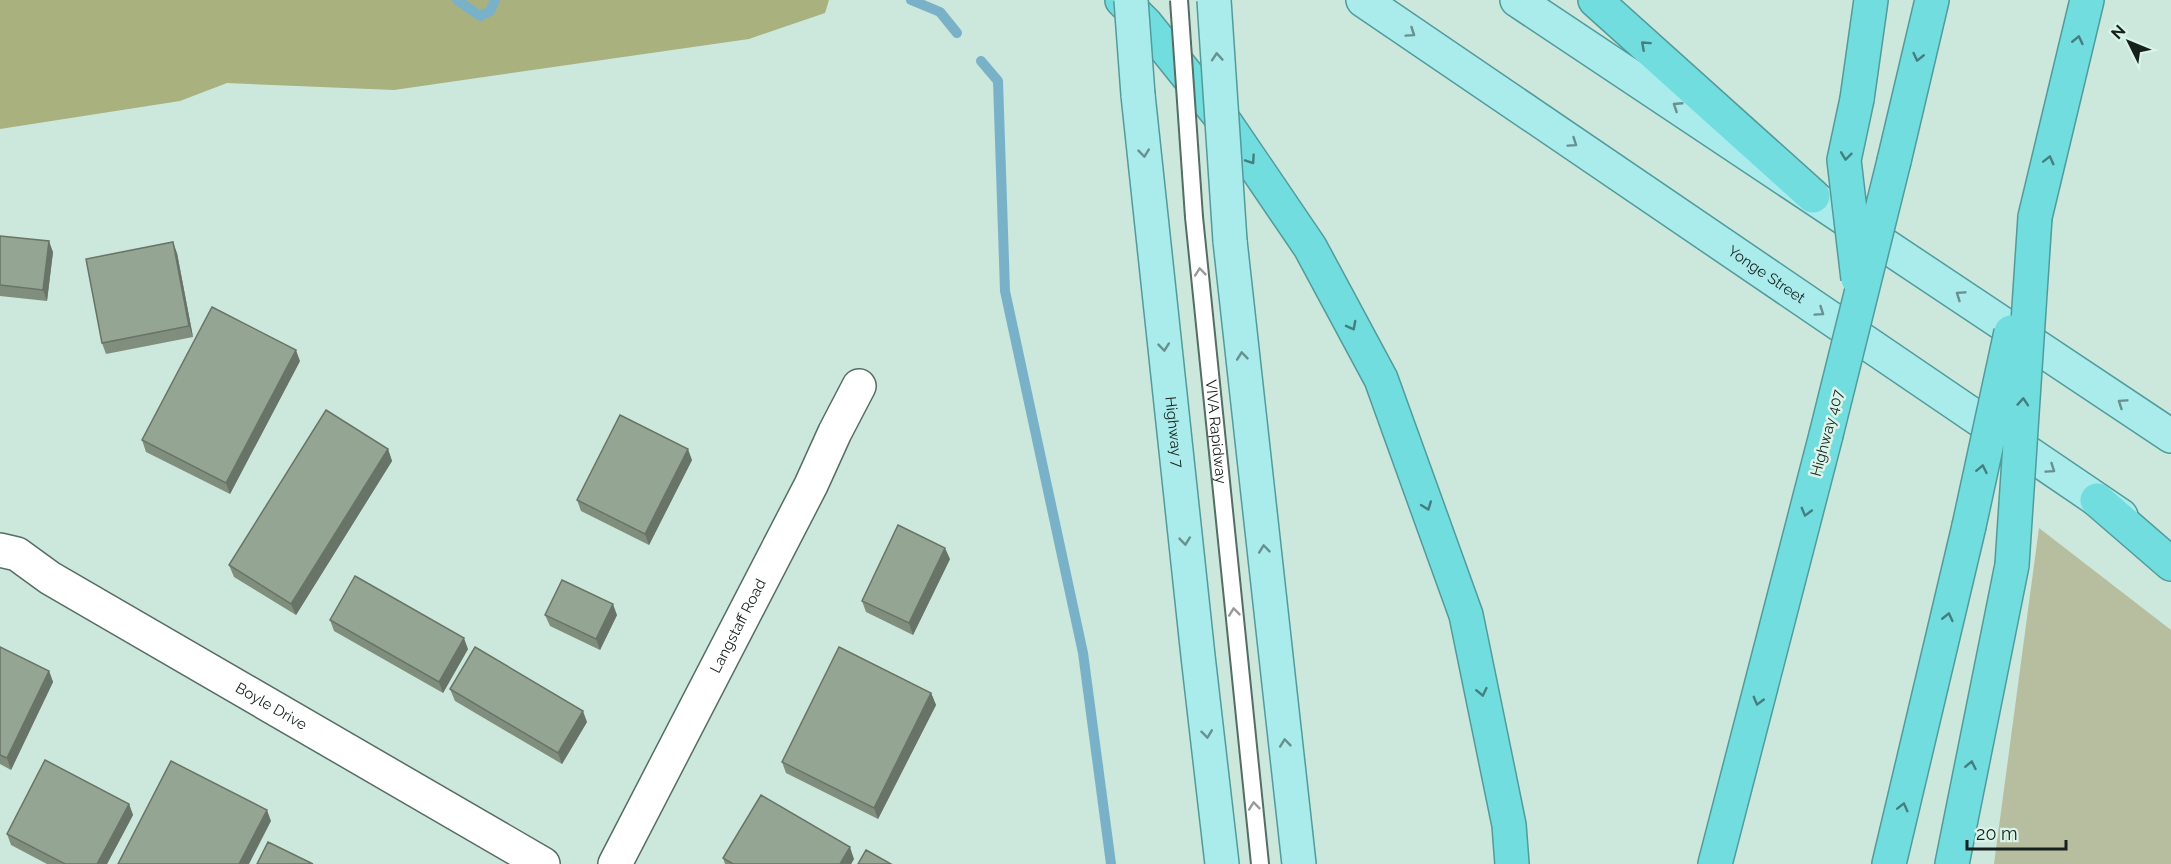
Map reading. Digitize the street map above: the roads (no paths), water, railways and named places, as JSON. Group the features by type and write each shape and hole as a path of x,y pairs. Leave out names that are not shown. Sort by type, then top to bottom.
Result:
{"highway":[{"path":"1122,0 1146,24 1240,144 1310,247 1381,379 1466,615 1509,825 1512,864"},
{"path":"1595,0 1813,196"},
{"path":"1861,302 1844,160 1857,99 1871,0"},
{"name":"Highway 407","path":"1715,864 1861,302 1932,0"},
{"path":"1889,864 1969,526 2035,217 2087,0"},
{"path":"1952,864 2012,565 2035,217"},
{"path":"2097,500 2171,564"}],"main road":[{"name":"Highway 7","path":"1131,0 1138,95 1196,644 1222,864"},
{"path":"1214,0 1230,241 1299,864"},
{"name":"Yonge Street","path":"1363,0 2097,500 2171,547"},
{"path":"1517,0 2171,436"}],"street":[{"name":"Langstaff Road","path":"615,864 811,485 859,386"},
{"name":"Boyle Drive","path":"0,550 17,554 58,583 543,864"}],"lane":[{"name":"VIVA Rapidway","path":"1179,0 1194,217 1260,864"}],"waterway":[{"path":"457,0 480,16 490,11 495,0"},
{"path":"911,0 940,12 957,33"},
{"path":"981,61 998,81 1005,291 1083,653 1111,864"}]}
